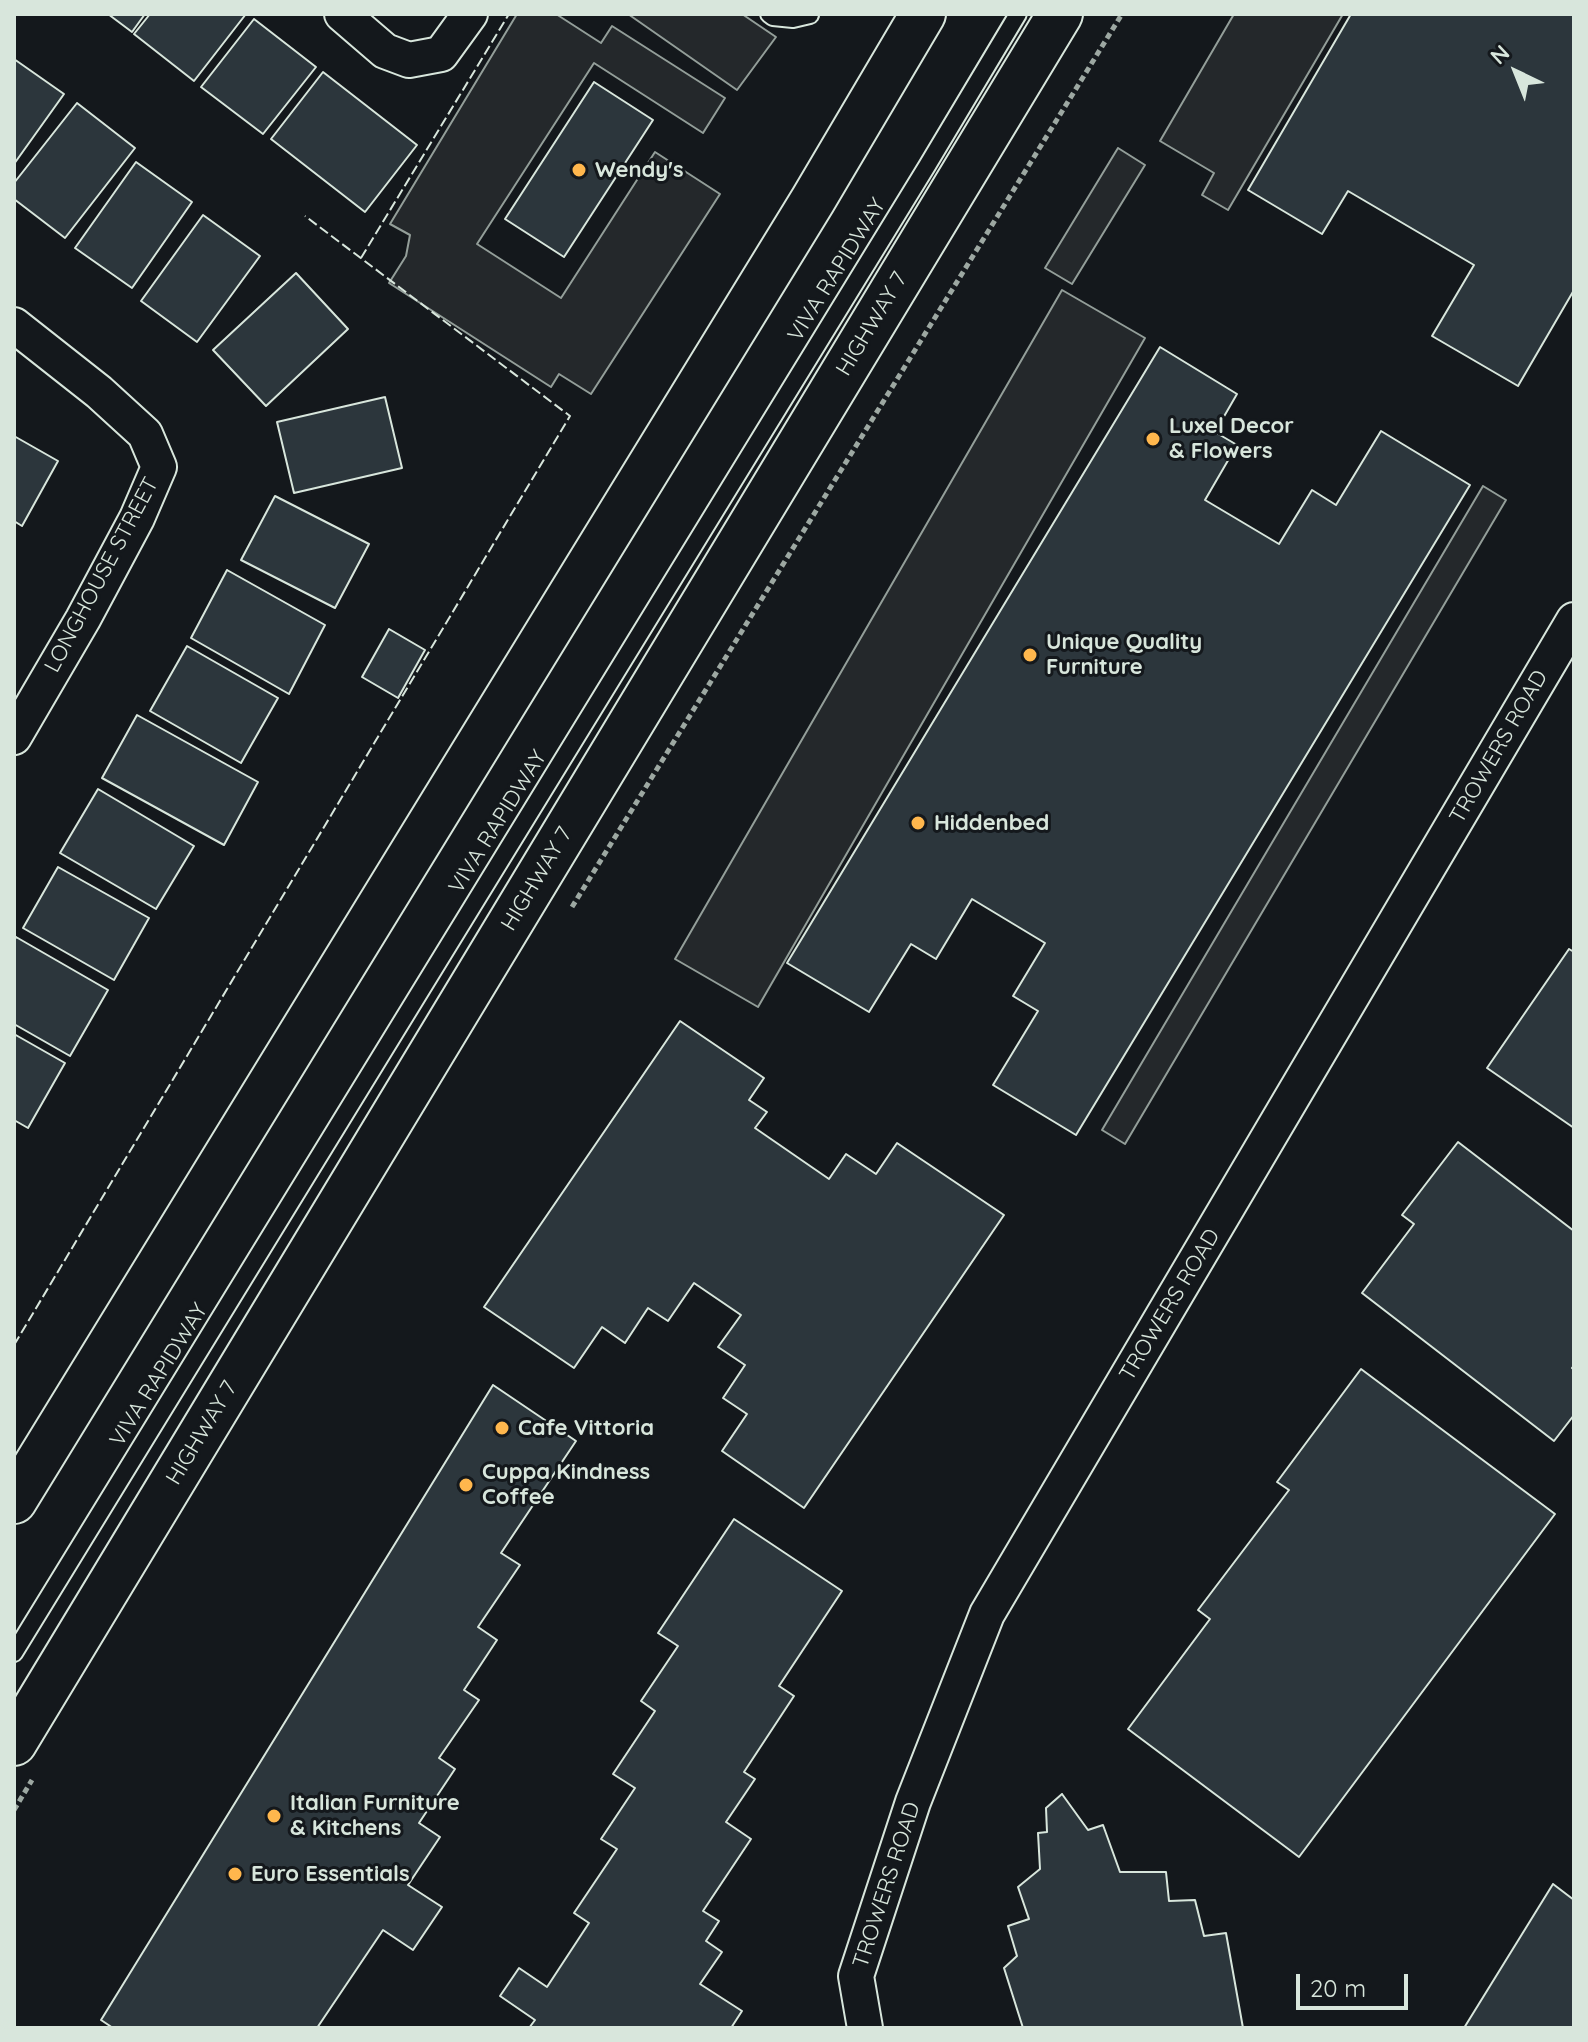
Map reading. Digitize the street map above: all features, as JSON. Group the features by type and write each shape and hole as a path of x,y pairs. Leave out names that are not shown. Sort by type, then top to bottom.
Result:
{"main road":[{"path":"14,1501 796,227 923,14"},
{"name":"HIGHWAY 7","path":"14,1743 1060,14"}],"street":[{"path":"342,14 385,51 409,60 441,54 470,14"},
{"name":"LONGHOUSE STREET","path":"14,325 99,392 145,434 159,467 137,518 83,619 14,737"},
{"name":"TROWERS ROAD","path":"865,2028 856,1976 913,1802 987,1614 1574,620"}],"lane":[{"path":"769,14 793,19 810,15"},
{"name":"VIVA RAPIDWAY","path":"14,1653 1018,14"}],"shaded area":[{"path":"517,14 556,14 601,43 612,26 725,98 703,133 594,63 477,244 561,298 655,152 720,194 591,394 559,374 551,387 389,283 406,256 410,235 390,224"},
{"path":"628,14 742,14 776,37 737,90"},
{"path":"1234,14 1343,14 1228,210 1202,195 1214,173 1160,141"},
{"path":"1118,148 1145,165 1072,284 1045,268"},
{"path":"1062,290 1145,338 758,1007 675,959"},
{"path":"1483,486 1506,500 1125,1144 1102,1130"}],"building":[{"path":"108,14 145,14 132,32"},
{"path":"150,14 246,14 194,81 134,34"},
{"path":"1351,14 1574,14 1574,290 1518,386 1432,336 1474,265 1348,191 1322,234 1248,190"},
{"path":"254,19 316,67 263,134 201,87"},
{"path":"14,59 64,94 14,164"},
{"path":"323,72 417,145 365,212 271,139"},
{"name":"Wendy's","path":"594,82 653,120 564,257 505,219"},
{"path":"77,103 135,148 65,238 14,199 14,183"},
{"path":"136,162 192,202 132,288 75,248"},
{"path":"203,215 260,256 197,342 141,301"},
{"path":"296,273 348,329 266,406 213,350"},
{"path":"1160,347 1237,394 1215,432 1237,445 1205,500 1279,544 1312,490 1336,505 1381,431 1470,485 1076,1135 993,1085 1038,1011 1013,996 1045,943 972,899 936,959 911,944 869,1012 787,963"},
{"path":"385,397 402,468 294,493 277,422"},
{"path":"14,436 58,461 22,526 14,521"},
{"path":"275,496 369,544 335,608 241,560"},
{"path":"227,570 325,625 289,694 191,638"},
{"path":"389,629 425,650 398,698 362,677"},
{"path":"187,646 278,698 241,763 150,711"},
{"path":"137,715 258,782 224,845 102,778"},
{"path":"98,789 194,846 156,909 60,853"},
{"path":"58,867 149,918 114,980 23,928"},
{"path":"16,937 108,990 70,1056 14,1024"},
{"path":"1569,949 1574,952 1574,1128 1487,1068"},
{"path":"680,1021 764,1078 749,1100 767,1112 755,1128 829,1179 846,1154 876,1174 897,1143 1004,1215 804,1508 722,1451 747,1414 723,1398 745,1365 718,1347 741,1315 694,1283 668,1321 648,1308 625,1343 602,1327 574,1368 484,1307"},
{"path":"14,1034 65,1063 28,1128 14,1120"},
{"path":"1458,1142 1574,1231 1574,1415 1554,1441 1362,1293 1414,1224 1402,1215"},
{"path":"1361,1369 1555,1514 1299,1857 1128,1729 1210,1619 1198,1610 1289,1490 1277,1482"},
{"path":"493,1385 576,1441 501,1553 520,1565 478,1627 497,1640 464,1690 479,1700 439,1758 455,1769 419,1823 440,1837 408,1885 442,1907 413,1950 383,1930 317,2028 113,2028 101,2020"},
{"path":"734,1519 842,1591 779,1686 794,1696 744,1772 755,1779 726,1822 751,1839 703,1911 719,1921 706,1941 722,1952 700,1984 742,2011 731,2028 529,2028 535,2020 500,1996 519,1968 547,1987 589,1923 574,1913 617,1849 601,1839 635,1788 613,1774 655,1711 641,1701 678,1646 658,1633"},
{"path":"1062,1794 1088,1830 1103,1825 1120,1872 1166,1872 1169,1901 1195,1900 1204,1936 1226,1933 1243,2028 1023,2028 1004,1968 1017,1956 1008,1926 1029,1919 1018,1887 1040,1869 1038,1833 1047,1832 1046,1808"},
{"path":"1553,1884 1574,1900 1574,2028 1464,2028"}],"fence":[{"path":"361,258 509,14"},
{"path":"14,1345 570,416 305,216"}],"place":[{"name":"Wendy's","path":"579,170"},
{"name":"Luxel Decor & Flowers","path":"1153,439"},
{"name":"Unique Quality Furniture","path":"1030,655"},
{"name":"Hiddenbed","path":"918,823"},
{"name":"Cafe Vittoria","path":"502,1428"},
{"name":"Cuppa Kindness Coffee","path":"466,1485"},
{"name":"Italian Furniture & Kitchens","path":"274,1816"},
{"name":"Euro Essentials","path":"235,1874"}]}
